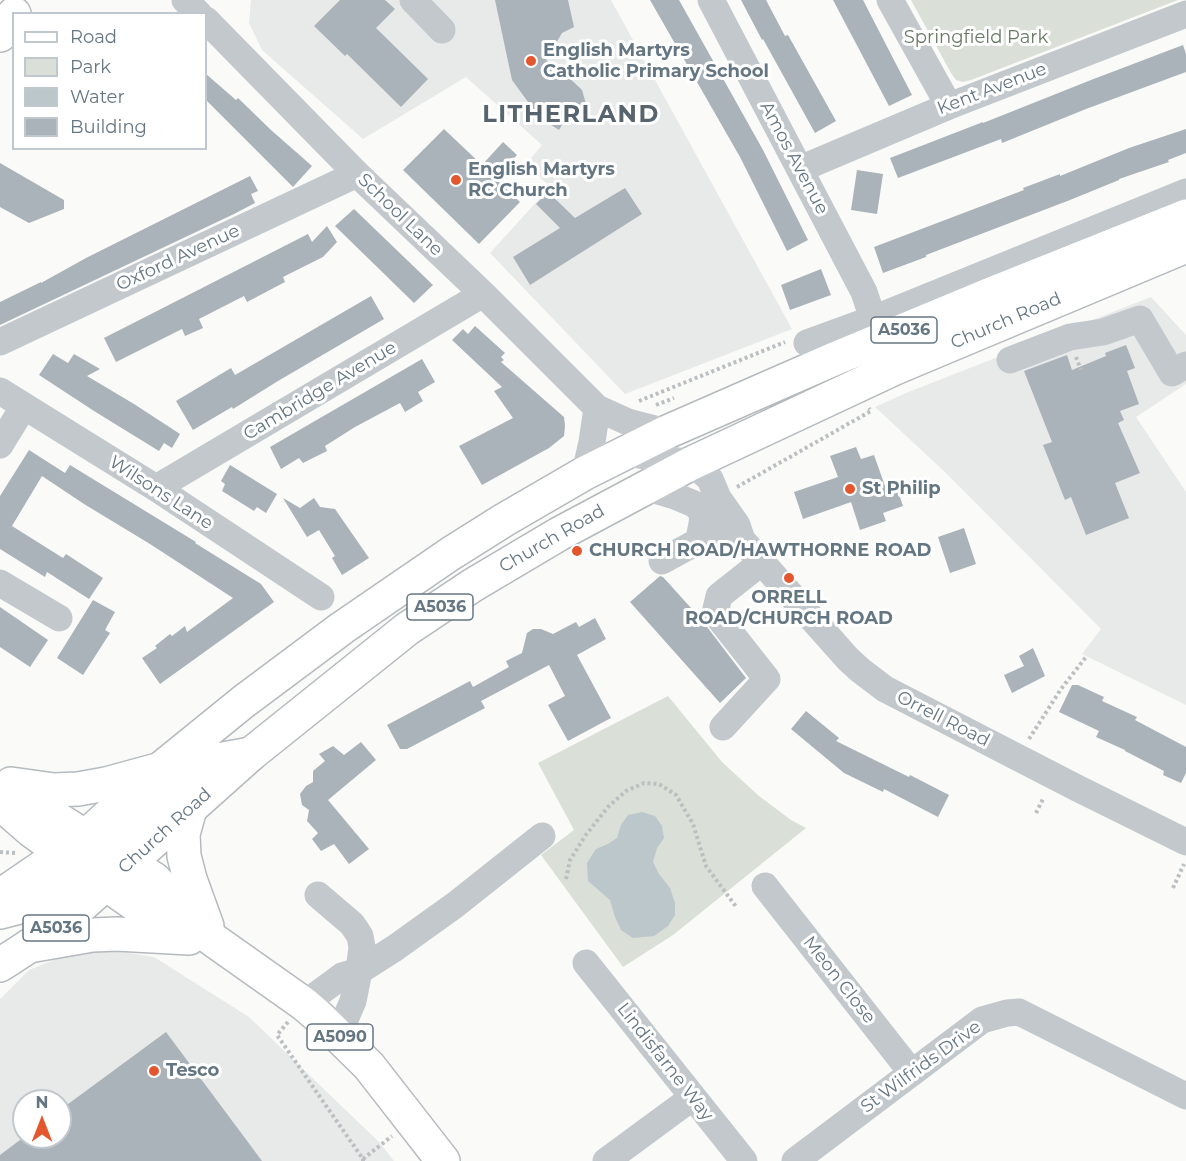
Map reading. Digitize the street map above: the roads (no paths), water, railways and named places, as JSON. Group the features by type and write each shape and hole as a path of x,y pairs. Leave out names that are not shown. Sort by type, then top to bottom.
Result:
{"main road":[{"path":"0,35 12,17"},
{"name":"Church Road","path":"0,965 54,930 96,860 161,769 243,702 342,628 504,520 585,473 625,453 661,419 834,359 1186,216"},
{"name":"Church Road","path":"0,896 96,860 190,809 251,754 408,629 473,585 559,534 692,463 895,368 1186,246"},
{"path":"0,912 36,903 96,860 212,761 251,754"},
{"path":"0,784 54,790 78,789 161,769"},
{"path":"0,793 38,807 96,860"},
{"path":"0,803 32,831 96,860"},
{"path":"29,946 92,935 117,934 212,939 184,856 183,834 190,809"},
{"name":"A5090","path":"96,860 154,879 212,939 304,1004 369,1066 443,1161"}],"street":[{"path":"186,0 197,12"},
{"path":"413,0 442,30"},
{"name":"Amos Avenue","path":"711,0 864,292 873,319"},
{"path":"890,0 949,106"},
{"name":"Kent Avenue","path":"800,169 949,106 1186,14"},
{"name":"School Lane","path":"207,21 357,174 607,412 628,422 661,419"},
{"name":"Oxford Avenue","path":"0,342 357,174"},
{"path":"800,341 873,319 1186,192"},
{"name":"Cambridge Avenue","path":"156,488 483,294"},
{"path":"1010,360 1070,337 1103,332 1140,319 1172,373 1186,365"},
{"name":"Wilsons Lane","path":"0,391 156,488 321,597"},
{"path":"0,445 24,406"},
{"path":"585,473 592,442 607,412"},
{"path":"625,453 692,463"},
{"name":"Orrell Road","path":"692,463 710,479 710,504 726,534 742,540 860,670 885,689 1186,842"},
{"name":"Orrell Road","path":"645,487 694,504 710,504"},
{"path":"662,561 699,539 710,504"},
{"path":"723,727 767,679 715,613 719,596 762,562"},
{"path":"0,583 59,618"},
{"path":"304,1004 342,976 359,971 395,948 455,905 542,836"},
{"name":"Meon Close","path":"765,886 912,1073"},
{"path":"318,894 352,924 360,936 362,947 353,1001 338,1036"},
{"name":"Lindisfarne Way","path":"586,963 744,1161"},
{"name":"St Wilfrids Drive","path":"795,1161 982,1020 1007,1013 1019,1012 1186,1096"},
{"path":"606,1161 693,1097"}],"water":[{"path":"642,812 655,816 662,826 664,838 657,848 653,862 670,888 675,903 675,915 668,926 654,936 633,938 621,930 610,900 588,881 587,863 596,849 617,838 621,825 628,815"}],"place":[{"name":"English Martyrs Catholic Primary School","path":"531,61"},
{"name":"English Martyrs RC Church","path":"456,180"},
{"name":"St Philip","path":"850,489"},
{"name":"CHURCH ROAD/HAWTHORNE ROAD","path":"577,551"},
{"name":"ORRELL ROAD/CHURCH ROAD","path":"789,578"},
{"name":"Tesco","path":"154,1071"}],"district":[{"name":"LITHERLAND","path":"571,115"}],"park label":[{"name":"Springfield Park","path":"976,38"}]}
